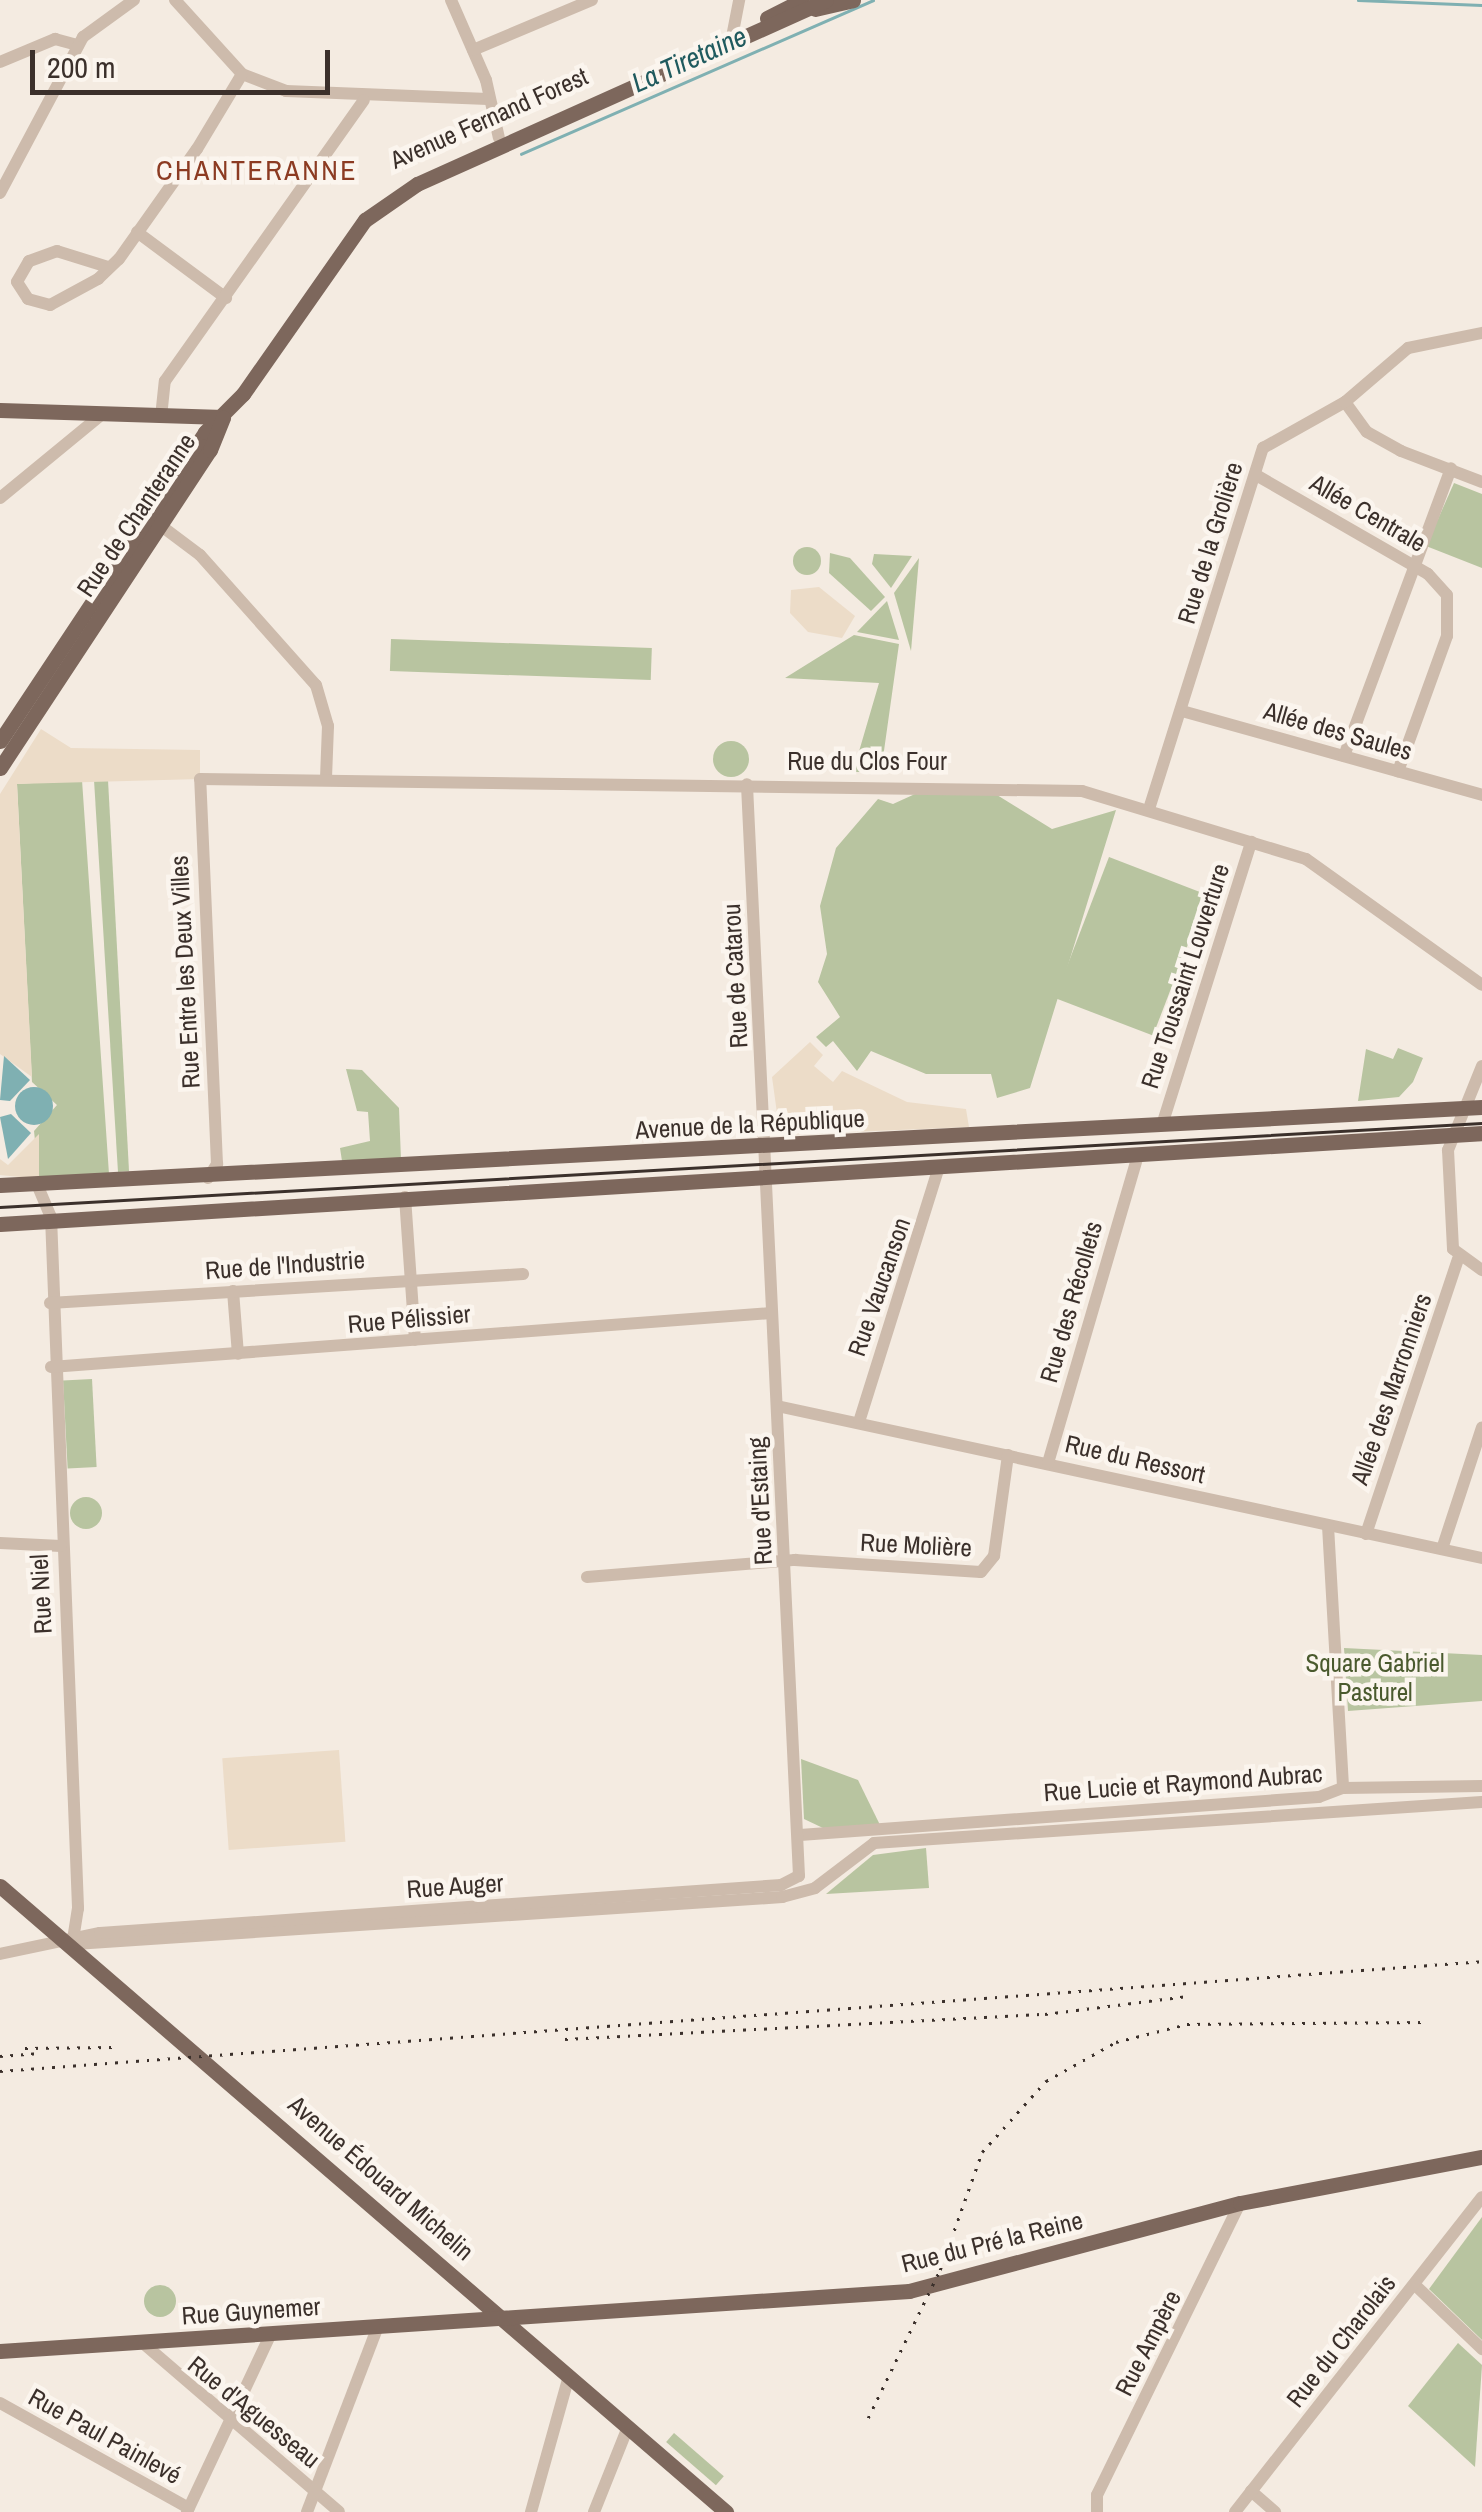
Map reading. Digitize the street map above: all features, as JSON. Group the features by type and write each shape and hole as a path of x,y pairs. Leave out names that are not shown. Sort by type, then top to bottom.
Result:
{"main road":[{"path":"813,3 853,0"},
{"name":"Avenue Fernand Forest","path":"226,412 322,257 361,212 410,177 813,3"},
{"name":"Avenue Fernand Forest","path":"226,412 340,246 389,200 813,3"},
{"path":"0,410 160,417 226,412"},
{"name":"Rue de Chanteranne","path":"0,768 6,736 140,529 226,412"},
{"name":"Rue de Chanteranne","path":"6,736 160,525 226,412"},
{"name":"Avenue de la République","path":"0,1224 405,1197 1162,1125 1482,1107"},
{"name":"Avenue de la République","path":"0,1185 39,1189 233,1178 765,1163 939,1166 1482,1133"},
{"name":"Avenue Édouard Michelin","path":"0,1886 72,1944 726,2512"},
{"name":"Rue du Pré la Reine","path":"506,2320 910,2291 1240,2203 1482,2157"},
{"name":"Rue Guynemer","path":"0,2351 506,2320"}],"street":[{"path":"0,193 78,45 134,0"},
{"path":"174,0 242,74 286,91 364,100 488,99"},
{"path":"451,0 474,50 500,138"},
{"path":"474,50 592,0"},
{"path":"732,37 739,0"},
{"path":"0,62 55,39 78,45"},
{"path":"108,267 57,251 29,261 18,282 28,299 50,305 108,267 137,232 242,74"},
{"path":"160,417 165,381 364,100"},
{"path":"137,232 226,298"},
{"name":"Rue de la Grolière","path":"1149,808 1271,437 1345,402 1408,348 1482,333"},
{"path":"1345,402 1368,432 1482,482"},
{"path":"0,498 101,415"},
{"path":"1344,756 1451,468"},
{"name":"Allée Centrale","path":"1256,474 1438,583 1450,623 1398,771"},
{"path":"160,502 160,525"},
{"path":"140,529 160,525 209,564 316,686 328,726 326,779"},
{"name":"Allée des Saules","path":"1182,710 1482,795"},
{"name":"Rue du Clos Four","path":"200,778 1035,787 1149,808 1339,876 1482,985"},
{"name":"Rue Entre les Deux Villes","path":"200,778 217,1164"},
{"name":"Rue de Catarou","path":"747,784 765,1163"},
{"name":"Rue Toussaint Louverture","path":"1162,1125 1251,842"},
{"path":"1482,1066 1453,1135 1458,1259 1482,1270"},
{"name":"Rue des Récollets","path":"1048,1463 1138,1154"},
{"name":"Rue d'Estaing","path":"765,1163 800,1835"},
{"path":"207,1180 217,1164 233,1178"},
{"name":"Rue Vaucanson","path":"859,1422 939,1166"},
{"path":"39,1189 51,1218"},
{"path":"405,1197 415,1340"},
{"name":"Rue Niel","path":"51,1218 46,1240 78,1908 72,1944"},
{"path":"29,1220 46,1240"},
{"name":"Allée des Marronniers","path":"1366,1534 1458,1259"},
{"name":"Rue de l'Industrie","path":"50,1302 523,1274"},
{"path":"234,1291 238,1354"},
{"name":"Rue Pélissier","path":"51,1367 772,1313"},
{"name":"Rue du Ressort","path":"777,1406 1482,1558"},
{"path":"1442,1550 1482,1428"},
{"name":"Rue Molière","path":"786,1561 988,1569 1008,1454"},
{"path":"1328,1526 1344,1788"},
{"path":"0,1543 61,1546"},
{"path":"588,1577 786,1561"},
{"name":"Rue Lucie et Raymond Aubrac","path":"800,1835 1320,1797 1344,1788 1354,1795 1482,1786"},
{"path":"0,1954 72,1944 104,1949 782,1897 815,1888 874,1842 1482,1802"},
{"name":"Rue Auger","path":"72,1944 100,1934 781,1885 800,1873 800,1835"},
{"name":"Rue du Charolais","path":"1235,2512 1482,2197"},
{"name":"Rue Ampère","path":"1096,2508 1240,2203"},
{"path":"1414,2285 1482,2349"},
{"path":"307,2512 377,2329"},
{"path":"188,2510 270,2336"},
{"name":"Rue d'Aguesseau","path":"144,2344 229,2422 339,2512"},
{"path":"532,2512 569,2376"},
{"name":"Rue Paul Painlevé","path":"0,2404 188,2510"},
{"path":"594,2512 628,2427"},
{"path":"1251,2491 1276,2512"}],"green space":[{"path":"1454,483 1482,494 1482,568 1426,546"},
{"path":"807,547 817,551 821,561 817,571 807,575 797,571 793,561 797,551"},
{"path":"830,553 850,558 885,597 871,611 829,573"},
{"path":"874,554 912,556 891,588 872,564"},
{"path":"919,558 911,651 894,593"},
{"path":"887,601 899,640 857,632"},
{"path":"854,635 899,644 881,772 853,772 879,683 785,678"},
{"path":"391,639 652,648 651,680 390,671"},
{"path":"731,741 743,747 749,759 743,771 731,777 719,771 713,759 719,747"},
{"path":"82,780 109,1174 39,1179 34,1131 57,1105 32,1082 17,784"},
{"path":"94,780 108,780 129,1171 118,1172"},
{"path":"915,794 997,795 1052,829 1116,810 1030,1088 997,1098 991,1074 926,1074 871,1051 857,1071 833,1041 826,1047 816,1037 840,1017 818,982 827,954 820,906 836,848 878,799 893,804"},
{"path":"1109,857 1207,895 1153,1036 1055,998"},
{"path":"1398,1048 1423,1058 1413,1082 1399,1097 1358,1101 1366,1049 1393,1059"},
{"path":"346,1069 362,1070 399,1108 401,1160 342,1161 340,1148 370,1141 368,1112 357,1111"},
{"path":"92,1379 97,1467 68,1468 63,1381"},
{"path":"86,1497 97,1502 102,1513 97,1524 86,1529 75,1524 70,1513 75,1502"},
{"name":"Square Gabriel Pasturel","path":"1344,1648 1482,1655 1482,1701 1348,1711"},
{"path":"801,1759 858,1780 880,1825 823,1828 804,1819"},
{"path":"926,1848 929,1888 826,1894 873,1855"},
{"path":"1482,2217 1482,2340 1429,2289"},
{"path":"160,2285 172,2289 176,2301 172,2313 160,2317 148,2313 144,2301 148,2289"},
{"path":"1458,2343 1482,2365 1475,2467 1408,2406"},
{"path":"674,2433 724,2476 716,2485 666,2442"}],"shaded area":[{"path":"819,587 855,616 842,638 808,632 790,613 791,590"},
{"path":"41,729 71,748 200,750 200,779 17,784 32,1077 0,1054 0,794"},
{"path":"810,1042 823,1055 814,1066 833,1082 842,1071 907,1102 966,1109 969,1127 780,1135 772,1077"},
{"path":"39,1134 39,1179 0,1175 0,1159 8,1165"},
{"path":"339,1750 345,1842 229,1850 222,1758"}],"water":[{"path":"4,1056 30,1080 10,1101 0,1100"},
{"path":"34,1087 47,1093 53,1106 47,1119 34,1125 21,1119 15,1106 21,1093"},
{"path":"11,1114 31,1133 8,1159 0,1117"}],"waterway":[{"name":"La Tiretaine","path":"521,154 873,0"},
{"name":"La Tiretaine","path":"1358,0 1482,5"}],"tram line":[{"path":"0,1207 1482,1123"}],"railway":[{"path":"0,2071 1482,1961"},
{"path":"565,2039 1045,2014 1188,1996"},
{"path":"868,2418 940,2270 982,2152 1046,2081 1116,2042 1187,2024 1426,2022"},
{"path":"25,2048 115,2047"},
{"path":"0,2056 40,2053"}],"district":[{"name":"CHANTERANNE","path":"257,170"}]}
